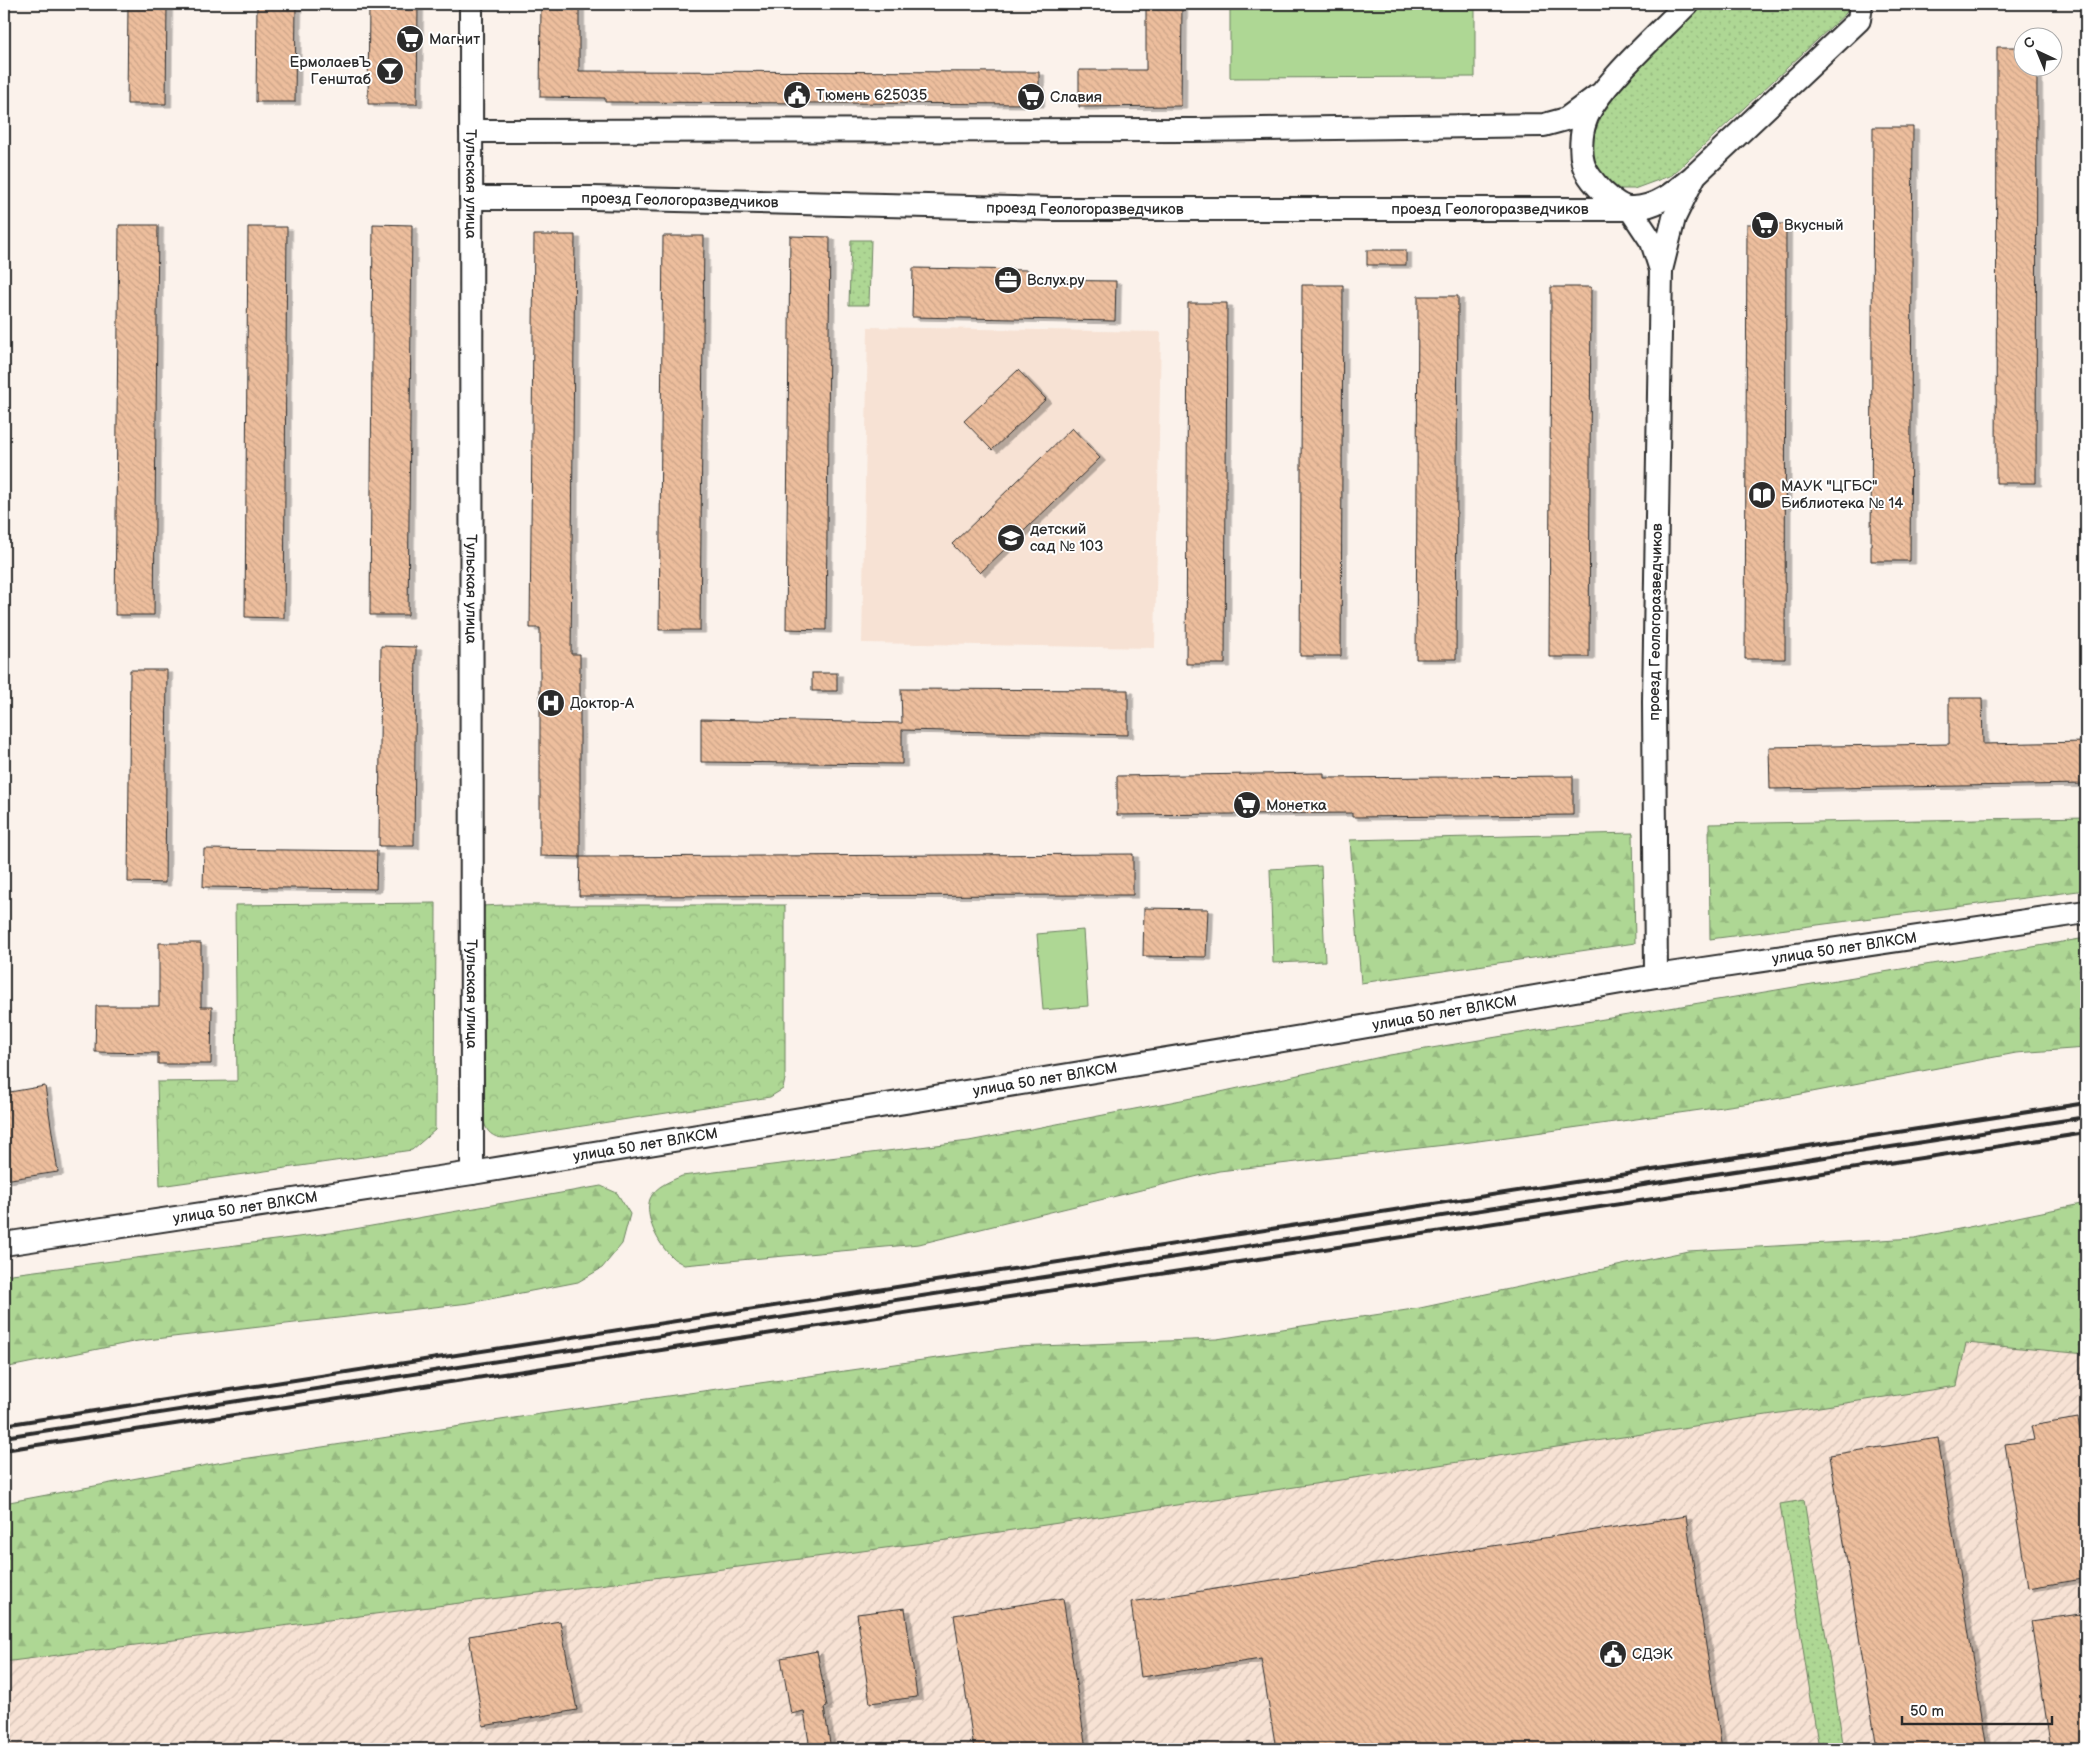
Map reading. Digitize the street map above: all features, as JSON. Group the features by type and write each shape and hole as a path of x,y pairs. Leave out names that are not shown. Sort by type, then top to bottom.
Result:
{"street":[{"name":"Тульская улица","path":"471,4 472,1173"},
{"path":"471,131 1186,130 1544,125 1566,119 1598,96 1687,4"},
{"path":"1598,96 1584,122 1583,164 1595,184 1611,200 1630,209 1653,204 1672,194 1695,175 1860,12 1879,4"},
{"name":"проезд Геологоразведчиков","path":"1656,976 1654,702 1661,270 1674,218 1695,175"},
{"name":"проезд Геологоразведчиков","path":"470,198 593,198 1053,209 1630,209 1652,242 1661,270"},
{"name":"улица 50 лет ВЛКСМ","path":"4,1244 472,1173 1356,1028 1656,976 2086,912"}],"shaded area":[{"name":"детский сад № 103","path":"868,327 1161,332 1155,648 862,643"},
{"path":"2086,1302 2086,1749 4,1749 4,1634"}],"green space":[{"path":"1230,4 1475,4 1475,77 1230,78"},
{"path":"1701,4 1849,4 1846,13 1672,175 1634,189 1617,189 1605,182 1596,167 1593,152 1594,134 1607,103"},
{"path":"851,240 871,240 869,305 849,305"},
{"path":"2086,817 2086,890 1710,939 1709,824"},
{"path":"1633,833 1635,943 1361,983 1350,840"},
{"path":"1321,866 1325,961 1273,963 1270,869"},
{"path":"436,903 435,1130 412,1150 160,1186 157,1082 237,1081 235,905"},
{"path":"785,905 785,1079 783,1089 770,1097 505,1138 494,1136 486,1128 484,1121 481,906"},
{"path":"1083,930 1088,1006 1043,1010 1037,934"},
{"path":"2086,938 2086,1048 2016,1053 1765,1101 1471,1142 1219,1171 919,1244 684,1265 672,1257 661,1244 653,1229 649,1213 652,1194 664,1184 682,1176 969,1141 1202,1096 1390,1055"},
{"path":"601,1186 617,1193 630,1214 622,1244 602,1268 578,1282 469,1303 138,1341 4,1368 4,1275 337,1232"},
{"path":"2086,1203 2086,1354 1966,1343 1957,1386 947,1540 4,1662 4,1503 223,1462 547,1413 1015,1347 1217,1339 1420,1308 1688,1251 1915,1238"},
{"path":"1804,1500 1844,1749 1819,1749 1780,1504"}],"building":[{"path":"128,4 167,4 166,104 127,104"},
{"path":"257,4 296,4 295,102 256,102"},
{"path":"369,4 418,4 417,104 368,104"},
{"path":"541,4 579,4 579,71 1039,72 1039,104 605,102 605,98 540,97"},
{"path":"1146,4 1182,4 1181,106 1079,107 1079,70 1146,70"},
{"path":"1997,47 2012,47 2012,78 2037,78 2036,483 1996,483"},
{"path":"1873,127 1913,127 1910,561 1871,561"},
{"path":"373,224 412,225 408,615 370,615"},
{"path":"1747,224 1786,224 1785,659 1745,659"},
{"path":"119,225 158,225 154,615 115,615"},
{"path":"248,227 287,227 284,618 245,617"},
{"path":"534,235 575,235 571,654 580,654 580,857 540,856 540,628 530,628"},
{"path":"663,236 704,236 700,630 659,630"},
{"path":"790,236 830,237 826,630 786,629"},
{"path":"1367,250 1406,250 1406,265 1367,265"},
{"path":"913,268 1028,270 1027,280 1116,281 1115,321 912,317"},
{"path":"1302,285 1343,285 1341,656 1300,656"},
{"path":"1551,287 1591,287 1589,657 1549,657"},
{"path":"1418,296 1458,296 1456,659 1416,659"},
{"path":"1188,303 1227,303 1225,664 1186,664"},
{"path":"1018,370 1046,399 992,450 964,421"},
{"path":"1072,428 1100,458 980,573 952,544"},
{"path":"381,646 416,647 414,846 379,846"},
{"path":"130,670 167,670 165,883 128,882"},
{"path":"812,673 837,673 837,691 812,691"},
{"path":"901,689 1128,690 1128,735 902,730 902,764 701,762 701,719 902,723"},
{"path":"1949,698 1982,698 1983,744 2086,742 2086,784 1770,789 1769,747 1949,744"},
{"path":"1324,773 1324,778 1573,776 1573,815 1352,817 1352,813 1117,815 1117,776"},
{"path":"204,849 377,851 376,889 203,887"},
{"path":"1133,854 1133,895 579,896 580,857"},
{"path":"1144,908 1208,909 1206,957 1143,956"},
{"path":"159,943 201,943 201,1007 212,1007 211,1064 158,1064 158,1053 95,1052 96,1006 159,1006"},
{"path":"45,1086 58,1172 4,1180 4,1093"},
{"path":"2078,1418 2086,1470 2086,1556 2079,1557 2083,1579 2028,1588 2005,1444 2034,1440 2031,1426"},
{"path":"1938,1438 1987,1749 1877,1749 1830,1455"},
{"path":"1686,1516 1722,1749 1276,1749 1261,1659 1141,1677 1131,1602"},
{"path":"1063,1598 1086,1749 974,1749 954,1615"},
{"path":"905,1608 917,1697 870,1703 857,1614"},
{"path":"2086,1613 2086,1749 2051,1749 2031,1621"},
{"path":"560,1621 577,1710 483,1726 469,1636"},
{"path":"817,1651 827,1707 824,1708 831,1749 810,1749 804,1711 791,1714 781,1658"}],"railway":[{"path":"4,1425 2086,1103"},
{"path":"4,1437 2086,1117"},
{"path":"4,1450 2086,1133"}],"place":[{"name":"Магнит","path":"410,39"},
{"name":"ЕрмолаевЪ Генштаб","path":"390,71"},
{"name":"Тюмень 625035","path":"797,95"},
{"name":"Славия","path":"1031,97"},
{"name":"Вкусный","path":"1765,225"},
{"name":"Вслух.ру","path":"1008,280"},
{"name":"МАУК \"ЦГБС\" Библиотека № 14","path":"1762,495"},
{"name":"детский сад № 103","path":"1011,538"},
{"name":"Доктор-А","path":"551,703"},
{"name":"Монетка","path":"1247,805"},
{"name":"СДЭК","path":"1613,1654"}]}
